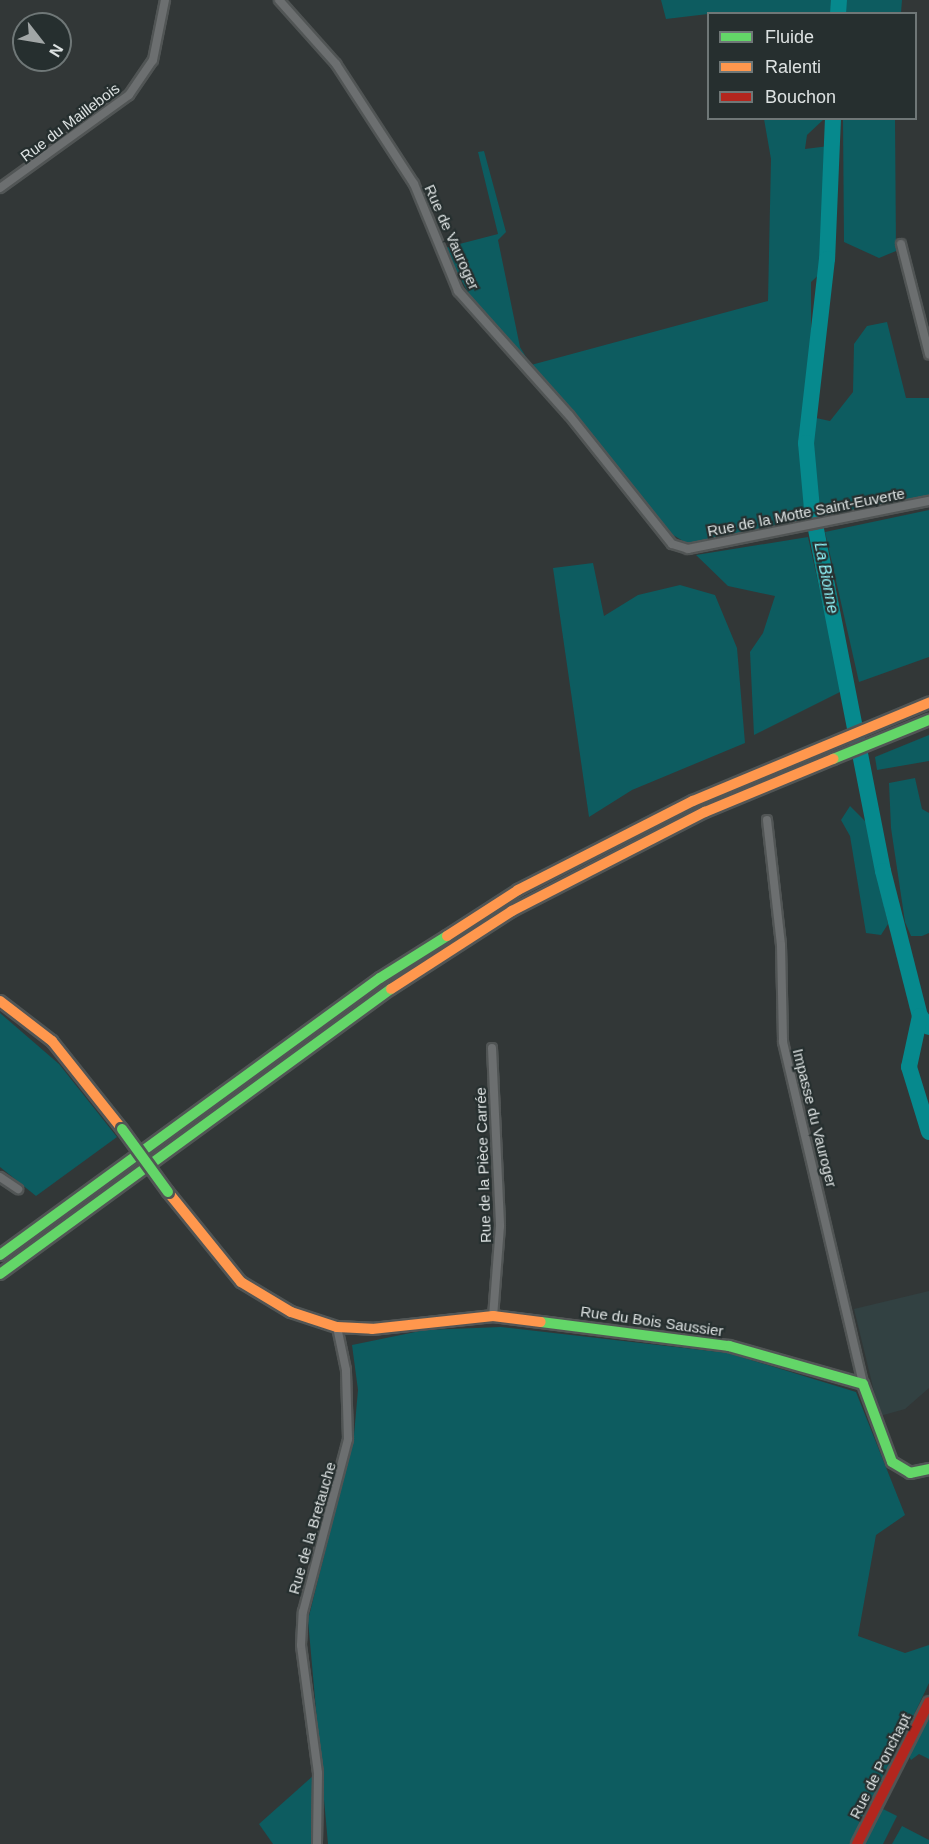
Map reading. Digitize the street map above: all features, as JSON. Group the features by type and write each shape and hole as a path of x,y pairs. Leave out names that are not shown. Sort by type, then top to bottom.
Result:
{"main road":[{"path":"0,1255 465,922 627,831 929,703"},
{"path":"0,1274 374,1000 512,911 639,843 929,720"},
{"name":"Rue du Bois Saussier","path":"0,1001 52,1041 122,1129 168,1192 241,1282 273,1304 337,1327 372,1329 493,1316 729,1347 863,1384"},
{"path":"863,1384 884,1447 902,1470 929,1469"},
{"name":"Rue de Ponchapt","path":"857,1844 929,1702"}],"street":[{"name":"Rue du Maillebois","path":"0,188 129,95 153,60 165,0"},
{"name":"Rue de Vauroger","path":"279,0 336,64 414,184 464,300 568,415 672,544 688,549"},
{"path":"901,244 929,354"},
{"name":"Rue de la Motte Saint-Euverte","path":"688,549 809,527 929,501"},
{"name":"Impasse du Vauroger","path":"767,820 781,945 783,1042 863,1384"},
{"name":"Rue de la Pièce Carrée","path":"492,1048 500,1226 493,1316"},
{"path":"0,1177 18,1188"},
{"name":"Rue de la Bretauche","path":"317,1844 318,1773 301,1645 303,1612 348,1439 346,1370 337,1327"}],"shaded area":[{"path":"661,0 834,0 833,12 707,12 707,14 666,19"},
{"path":"843,0 902,0 901,12 843,12"},
{"path":"764,120 823,120 807,135 805,149 829,146 823,271 811,282 811,522 698,550 673,535 531,365 768,301 771,159"},
{"path":"843,120 895,120 896,251 879,258 844,242"},
{"path":"484,151 506,232 498,240 520,347 529,362 470,296 444,248 498,234 478,152"},
{"path":"887,322 906,398 929,398 929,497 820,521 813,444 816,418 830,421 853,392 854,344 867,326"},
{"path":"929,510 929,657 859,682 825,532"},
{"path":"808,537 842,691 754,735 750,652 763,633 775,596 728,586 696,555"},
{"path":"593,563 604,616 638,595 680,585 715,595 737,648 745,743 632,790 589,817 553,568"},
{"path":"929,735 929,761 877,770 875,757"},
{"path":"915,778 922,809 929,813 929,933 922,936 911,936 905,922 891,828 889,783"},
{"path":"850,806 866,822 888,924 881,935 866,933 850,836 841,820"},
{"path":"0,1013 59,1064 117,1137 36,1196 0,1167"},
{"path":"929,1291 929,1388 905,1409 880,1416 854,1309"},
{"path":"501,1327 728,1353 856,1392 905,1515 876,1535 858,1636 905,1653 929,1645 929,1683 853,1844 328,1844 308,1620 354,1435 358,1390 352,1345 425,1330"},
{"path":"929,1711 929,1759 919,1754 911,1760 908,1754"},
{"path":"314,1775 313,1844 273,1844 259,1824"},
{"path":"881,1808 897,1816 883,1844 865,1844"},
{"path":"902,1826 929,1840 929,1844 892,1844"}],"waterway":[{"name":"La Bionne","path":"838,12 839,0"},
{"name":"La Bionne","path":"833,120 827,259 806,443 812,509 883,871 920,1016 929,1027"},
{"path":"920,1016 909,1067 929,1132"}],"traffic: fast":[{"path":"833,759 929,720"},
{"path":"0,1255 380,978 447,936"},
{"path":"0,1274 391,989"},
{"path":"122,1129 168,1192"},
{"path":"541,1322 729,1346 863,1384 892,1462 910,1473 929,1469"}],"traffic: slow":[{"path":"447,936 518,890 693,801 929,703"},
{"path":"391,989 512,911 705,812 833,759"},
{"path":"0,1001 52,1041 122,1129"},
{"path":"168,1192 241,1282 291,1312 337,1327 372,1329 493,1316 541,1322"}],"traffic: jam":[{"path":"857,1844 929,1702"}]}
